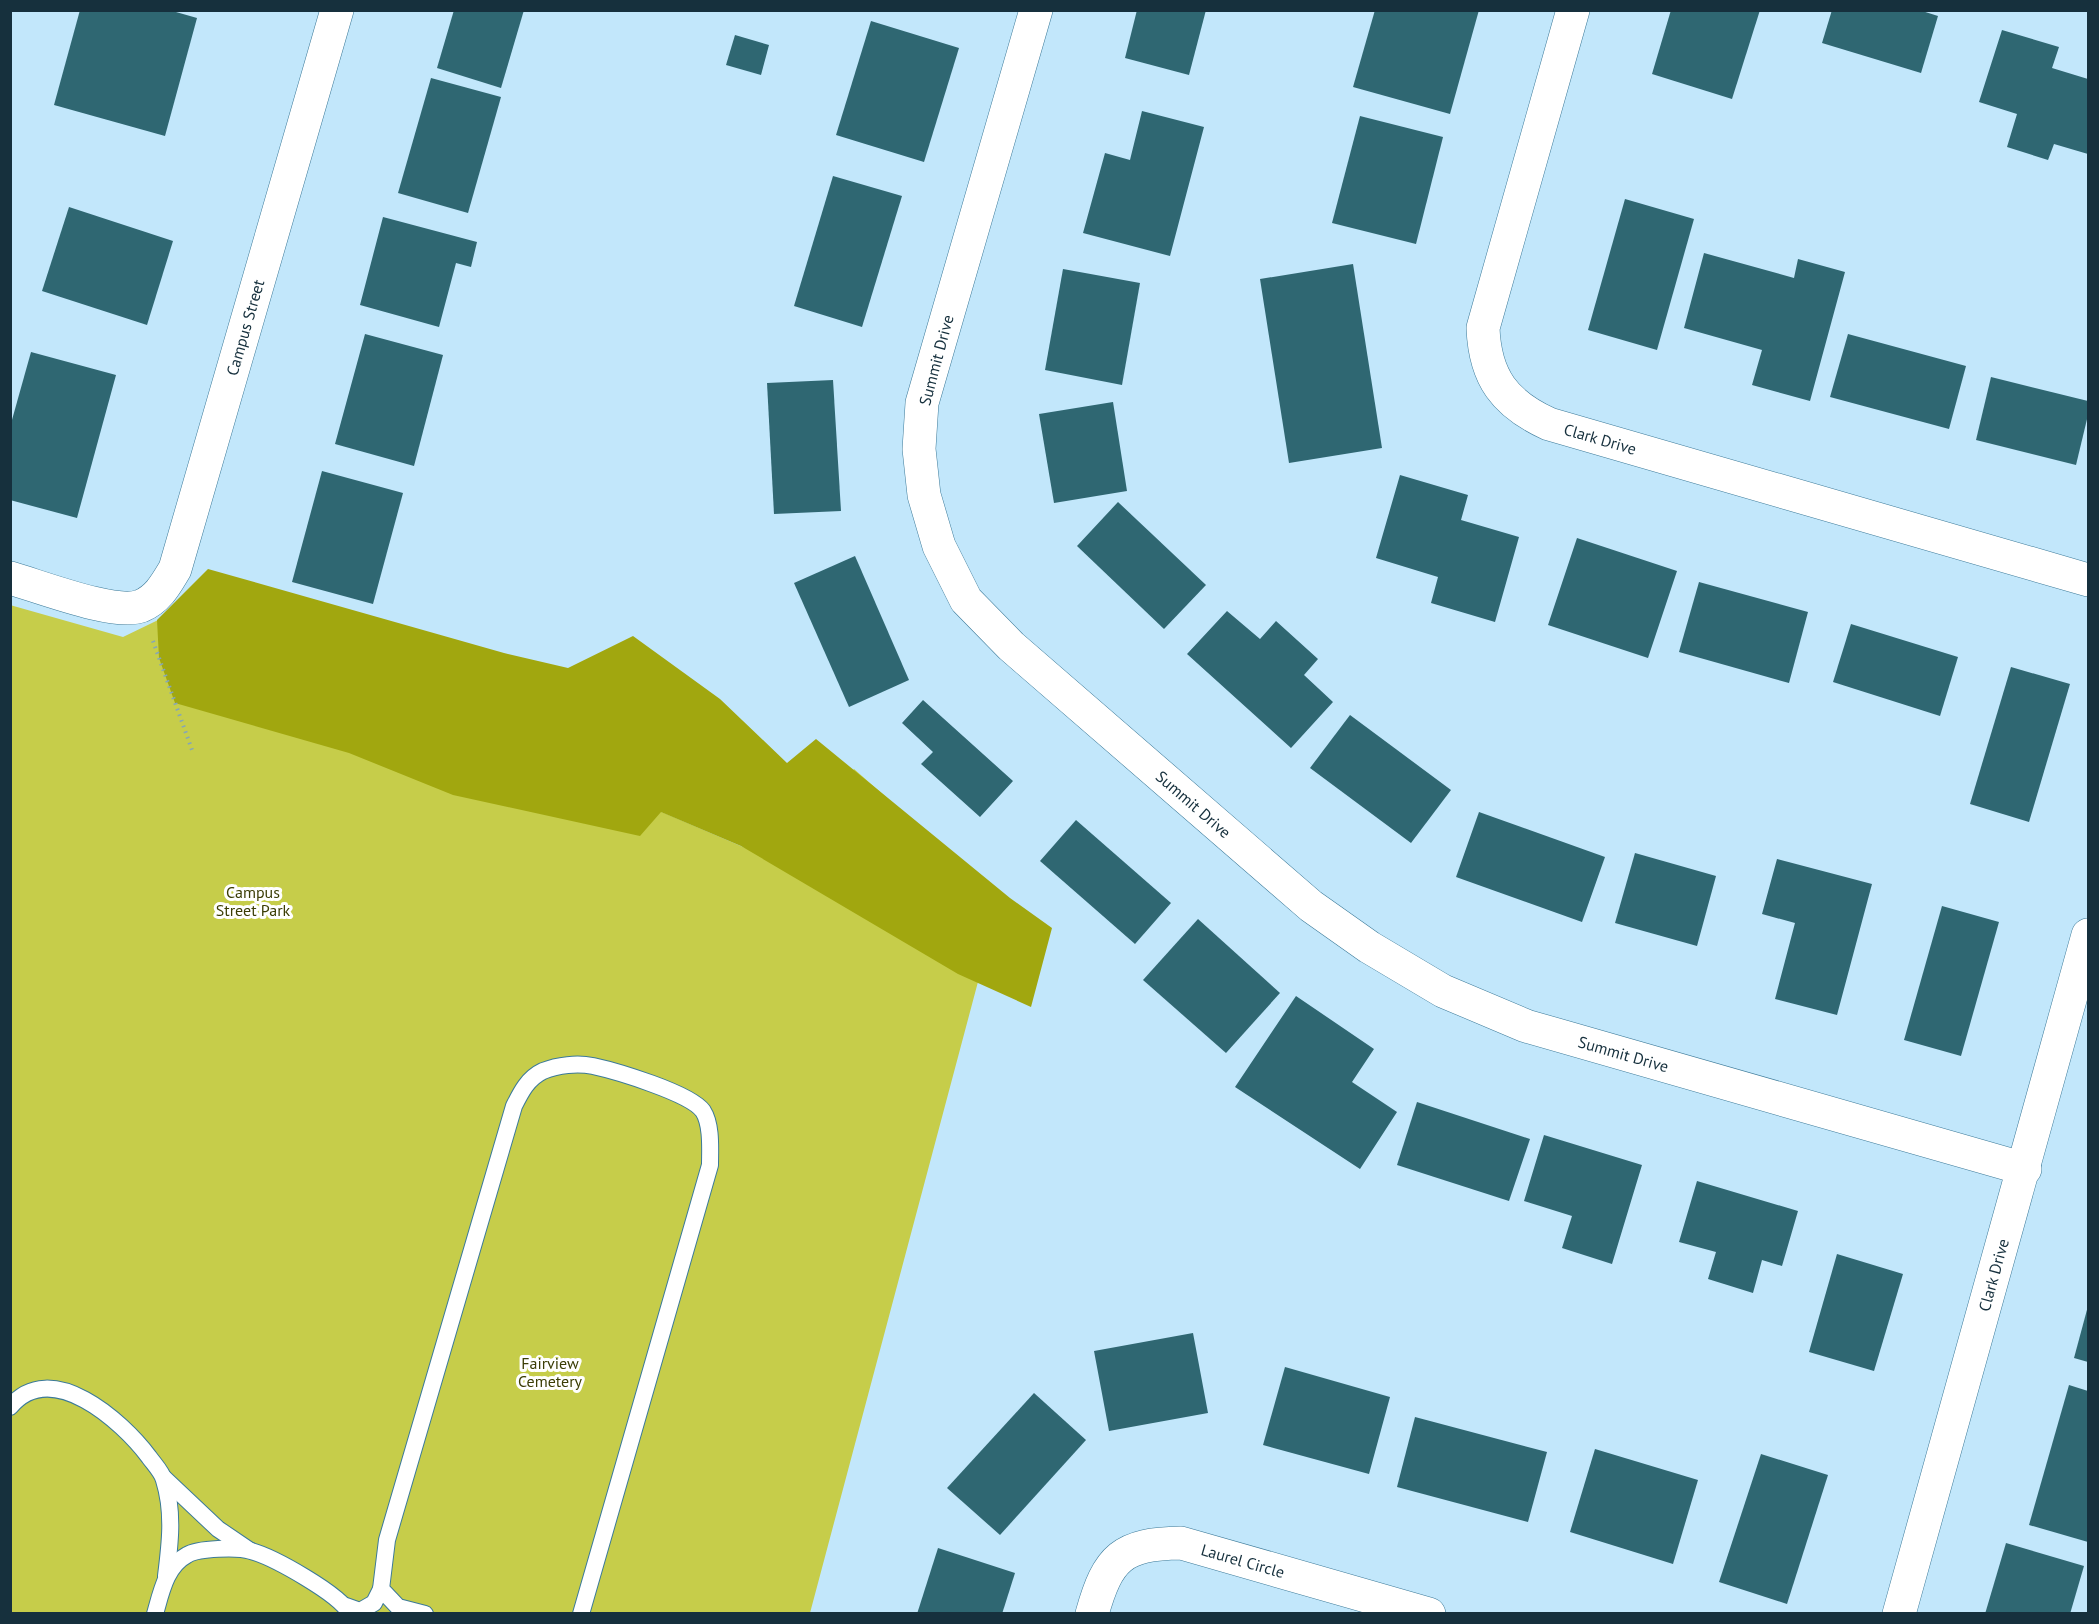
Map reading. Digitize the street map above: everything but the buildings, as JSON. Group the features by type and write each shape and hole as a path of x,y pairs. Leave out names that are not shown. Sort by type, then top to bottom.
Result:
{"street":[{"name":"Campus Street","path":"126,607 160,593 175,569 337,10"},
{"name":"Summit Drive","path":"1036,10 922,403 919,449 924,495 939,546 966,600 1011,646 1311,906 1369,947 1443,992 1526,1026 2025,1169"},
{"name":"Clark Drive","path":"1573,10 1484,328 1484,351 1489,369 1505,395 1525,413 1549,424 2088,580"},
{"path":"10,578 126,607"},
{"name":"Clark Drive","path":"1899,1614 2025,1169 2088,934"},
{"name":"Laurel Circle","path":"1092,1614 1104,1575 1124,1554 1150,1543 1181,1543 1429,1614"}],"lane":[{"path":"10,1407 19,1396 33,1389 57,1390 83,1398 116,1421 141,1447 164,1478 218,1528 250,1550 305,1577 348,1610 360,1611 374,1603 381,1589 387,1540 514,1106 525,1085 542,1072 565,1065 592,1066 682,1095 703,1111 709,1138 710,1166 581,1613"},
{"path":"155,1614 166,1576 172,1529 164,1478"},
{"path":"166,1576 187,1555 211,1550 250,1550"},
{"path":"381,1589 398,1607 425,1614"}],"path":[{"path":"126,607 192,750"}],"green space":[{"name":"Campus Street Park","path":"10,605 123,637 185,607 778,862 854,769 959,861 987,948 810,1613 11,1613"}],"shaded area":[{"path":"208,569 504,653 568,668 633,636 720,699 787,763 816,739 1010,898 1052,928 1031,1007 958,974 741,846 661,812 640,836 453,795 349,753 175,703 159,658 157,620"}],"park label":[{"name":"Fairview Cemetery","path":"550,1372"}]}
